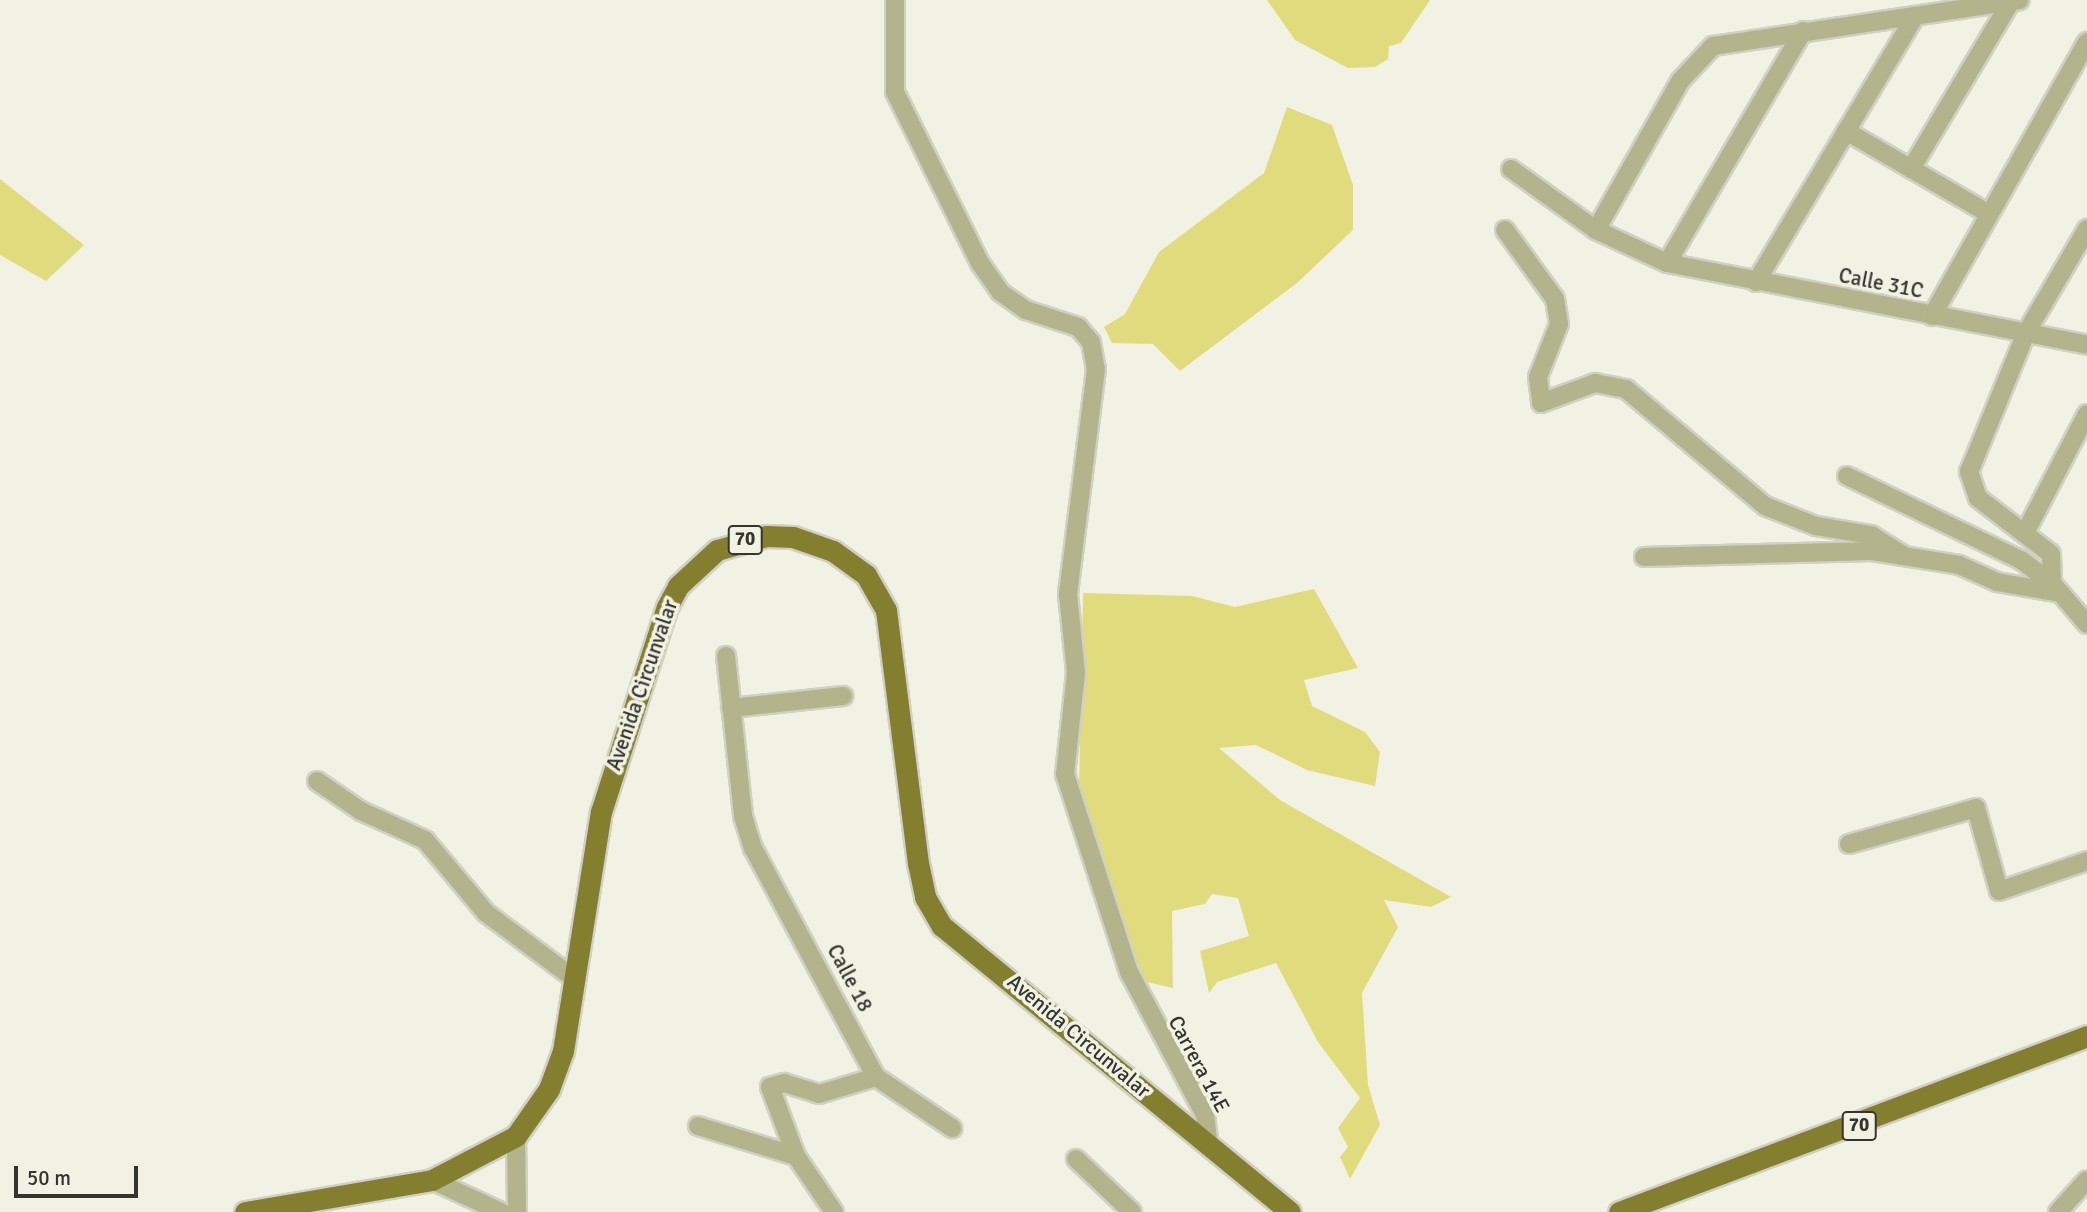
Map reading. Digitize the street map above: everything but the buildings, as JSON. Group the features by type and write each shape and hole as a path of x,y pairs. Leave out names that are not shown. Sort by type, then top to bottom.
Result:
{"main road":[{"name":"Avenida Circunvalar","path":"245,1212 432,1180 516,1136 549,1088 563,1051 601,813 667,607 693,568 717,550 766,536 793,537 850,562 886,610 918,863 925,897 942,926 1290,1212"},
{"name":"70","path":"1625,1211 2087,1036"}],"street":[{"name":"Carrera 14E","path":"895,0 895,92 980,263 1000,292 1026,310 1078,327 1091,342 1096,369 1068,594 1076,673 1065,774 1142,1005 1206,1115 1209,1146"},
{"path":"1595,230 1701,55 1713,46 2016,1"},
{"path":"1911,169 2016,1"},
{"path":"1756,282 1915,16"},
{"path":"1667,263 1803,32"},
{"path":"1932,316 2087,42"},
{"path":"1846,131 1989,214"},
{"name":"Calle 31C","path":"1511,169 1595,230 1667,263 2087,345"},
{"path":"2056,588 2051,554 2026,531 1978,498 1969,472 2026,333 2087,229"},
{"path":"1504,230 1555,299 1559,324 1538,377 1541,403 1595,383 1626,388 1765,506 1816,526 1871,535 1905,556"},
{"path":"2026,531 2087,414"},
{"path":"1847,476 1997,548 2056,588 2087,624"},
{"path":"1644,557 1845,551 1905,556 2056,588"},
{"name":"Calle 18","path":"726,656 743,816 753,848 876,1077"},
{"path":"731,708 843,696"},
{"path":"317,781 361,811 425,840 486,913 575,979"},
{"path":"1849,844 1976,808 1999,891 2087,861"},
{"path":"834,1212 796,1156 770,1087 784,1083 819,1094 876,1077 952,1128"},
{"path":"698,1126 796,1156"},
{"path":"516,1136 517,1212"},
{"path":"1076,1159 1132,1212"},
{"path":"432,1180 501,1212"},
{"path":"2058,1212 2083,1187"}],"shaded area":[{"path":"1267,0 1430,0 1401,43 1389,46 1388,59 1375,67 1348,68 1295,40"},
{"path":"1287,107 1332,125 1353,185 1353,230 1297,283 1180,371 1153,344 1112,343 1104,327 1125,314 1159,252 1264,173"},
{"path":"0,179 84,245 46,281 0,255"},
{"path":"1314,589 1358,668 1304,680 1312,706 1365,732 1380,752 1375,786 1307,770 1256,745 1219,748 1280,800 1451,897 1431,907 1384,900 1398,927 1362,993 1368,1085 1380,1125 1350,1179 1340,1157 1348,1147 1338,1128 1360,1098 1318,1042 1276,963 1217,982 1209,993 1200,951 1249,936 1238,898 1212,894 1205,904 1172,911 1173,988 1142,981 1079,788 1083,593 1192,596 1235,607"}]}
